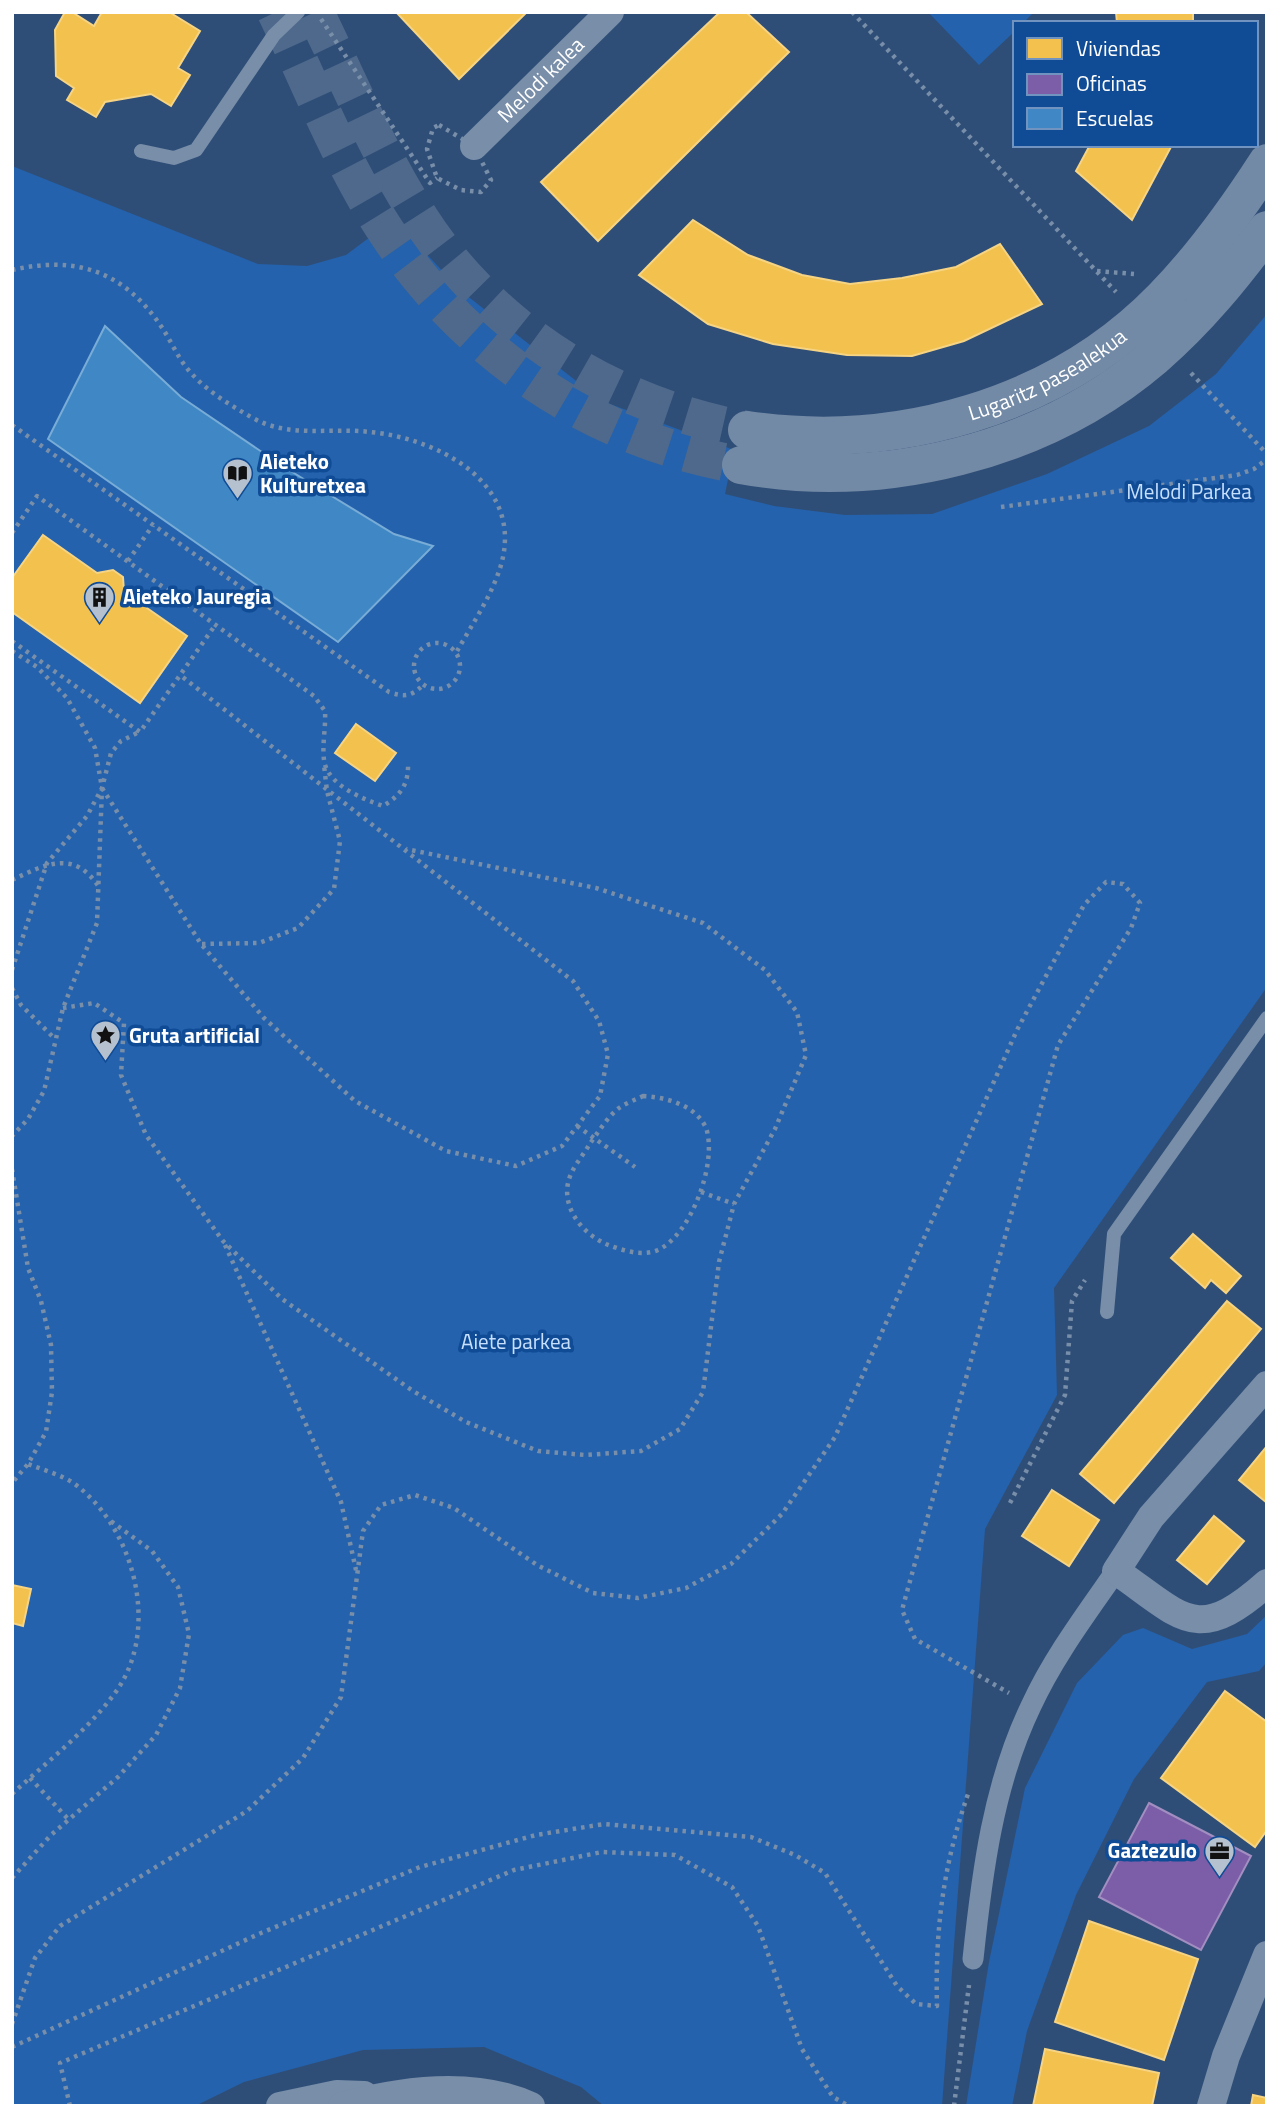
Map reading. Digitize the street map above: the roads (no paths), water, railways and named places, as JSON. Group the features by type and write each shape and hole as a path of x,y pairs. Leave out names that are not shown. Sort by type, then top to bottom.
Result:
{"main road":[{"name":"Lugaritz pasealekua","path":"1267,163 1237,208 1161,300 1092,356 1054,379 977,412 901,430 821,437 744,448 822,474 864,472 948,459 1029,432 1103,393 1152,359 1221,292 1267,230"}],"street":[{"name":"Melodi kalea","path":"474,146 610,12"},
{"path":"973,1959 983,1864 1002,1784 1031,1706 1074,1631 1151,1517 1267,1385"},
{"path":"1116,1571 1185,1619 1210,1621 1247,1600 1267,1583"},
{"path":"1211,2106 1226,2056 1267,1955"},
{"path":"342,2106 380,2096 425,2091 457,2091 498,2096 531,2106"},
{"path":"280,2106 337,2094 380,2096"}],"lane":[{"path":"141,151 174,158 196,150 274,35 298,12"},
{"path":"1107,1312 1114,1234 1267,1018"}],"tunnel":[{"path":"276,12 330,130 376,216 426,285 463,324 502,359 591,416 639,437 689,454 741,465"},
{"path":"315,12 378,144 406,195 451,261 484,297 522,330 563,359 606,383 651,403 699,419 747,430"}],"place":[{"name":"Aieteko Kulturetxea","path":"237,501"},
{"name":"Aieteko Jauregia","path":"100,624"},
{"name":"Gruta artificial","path":"106,1063"},
{"name":"Gaztezulo","path":"1220,1878"}],"park label":[{"name":"Melodi Parkea","path":"1189,492"},
{"name":"Aiete parkea","path":"516,1342"}]}
